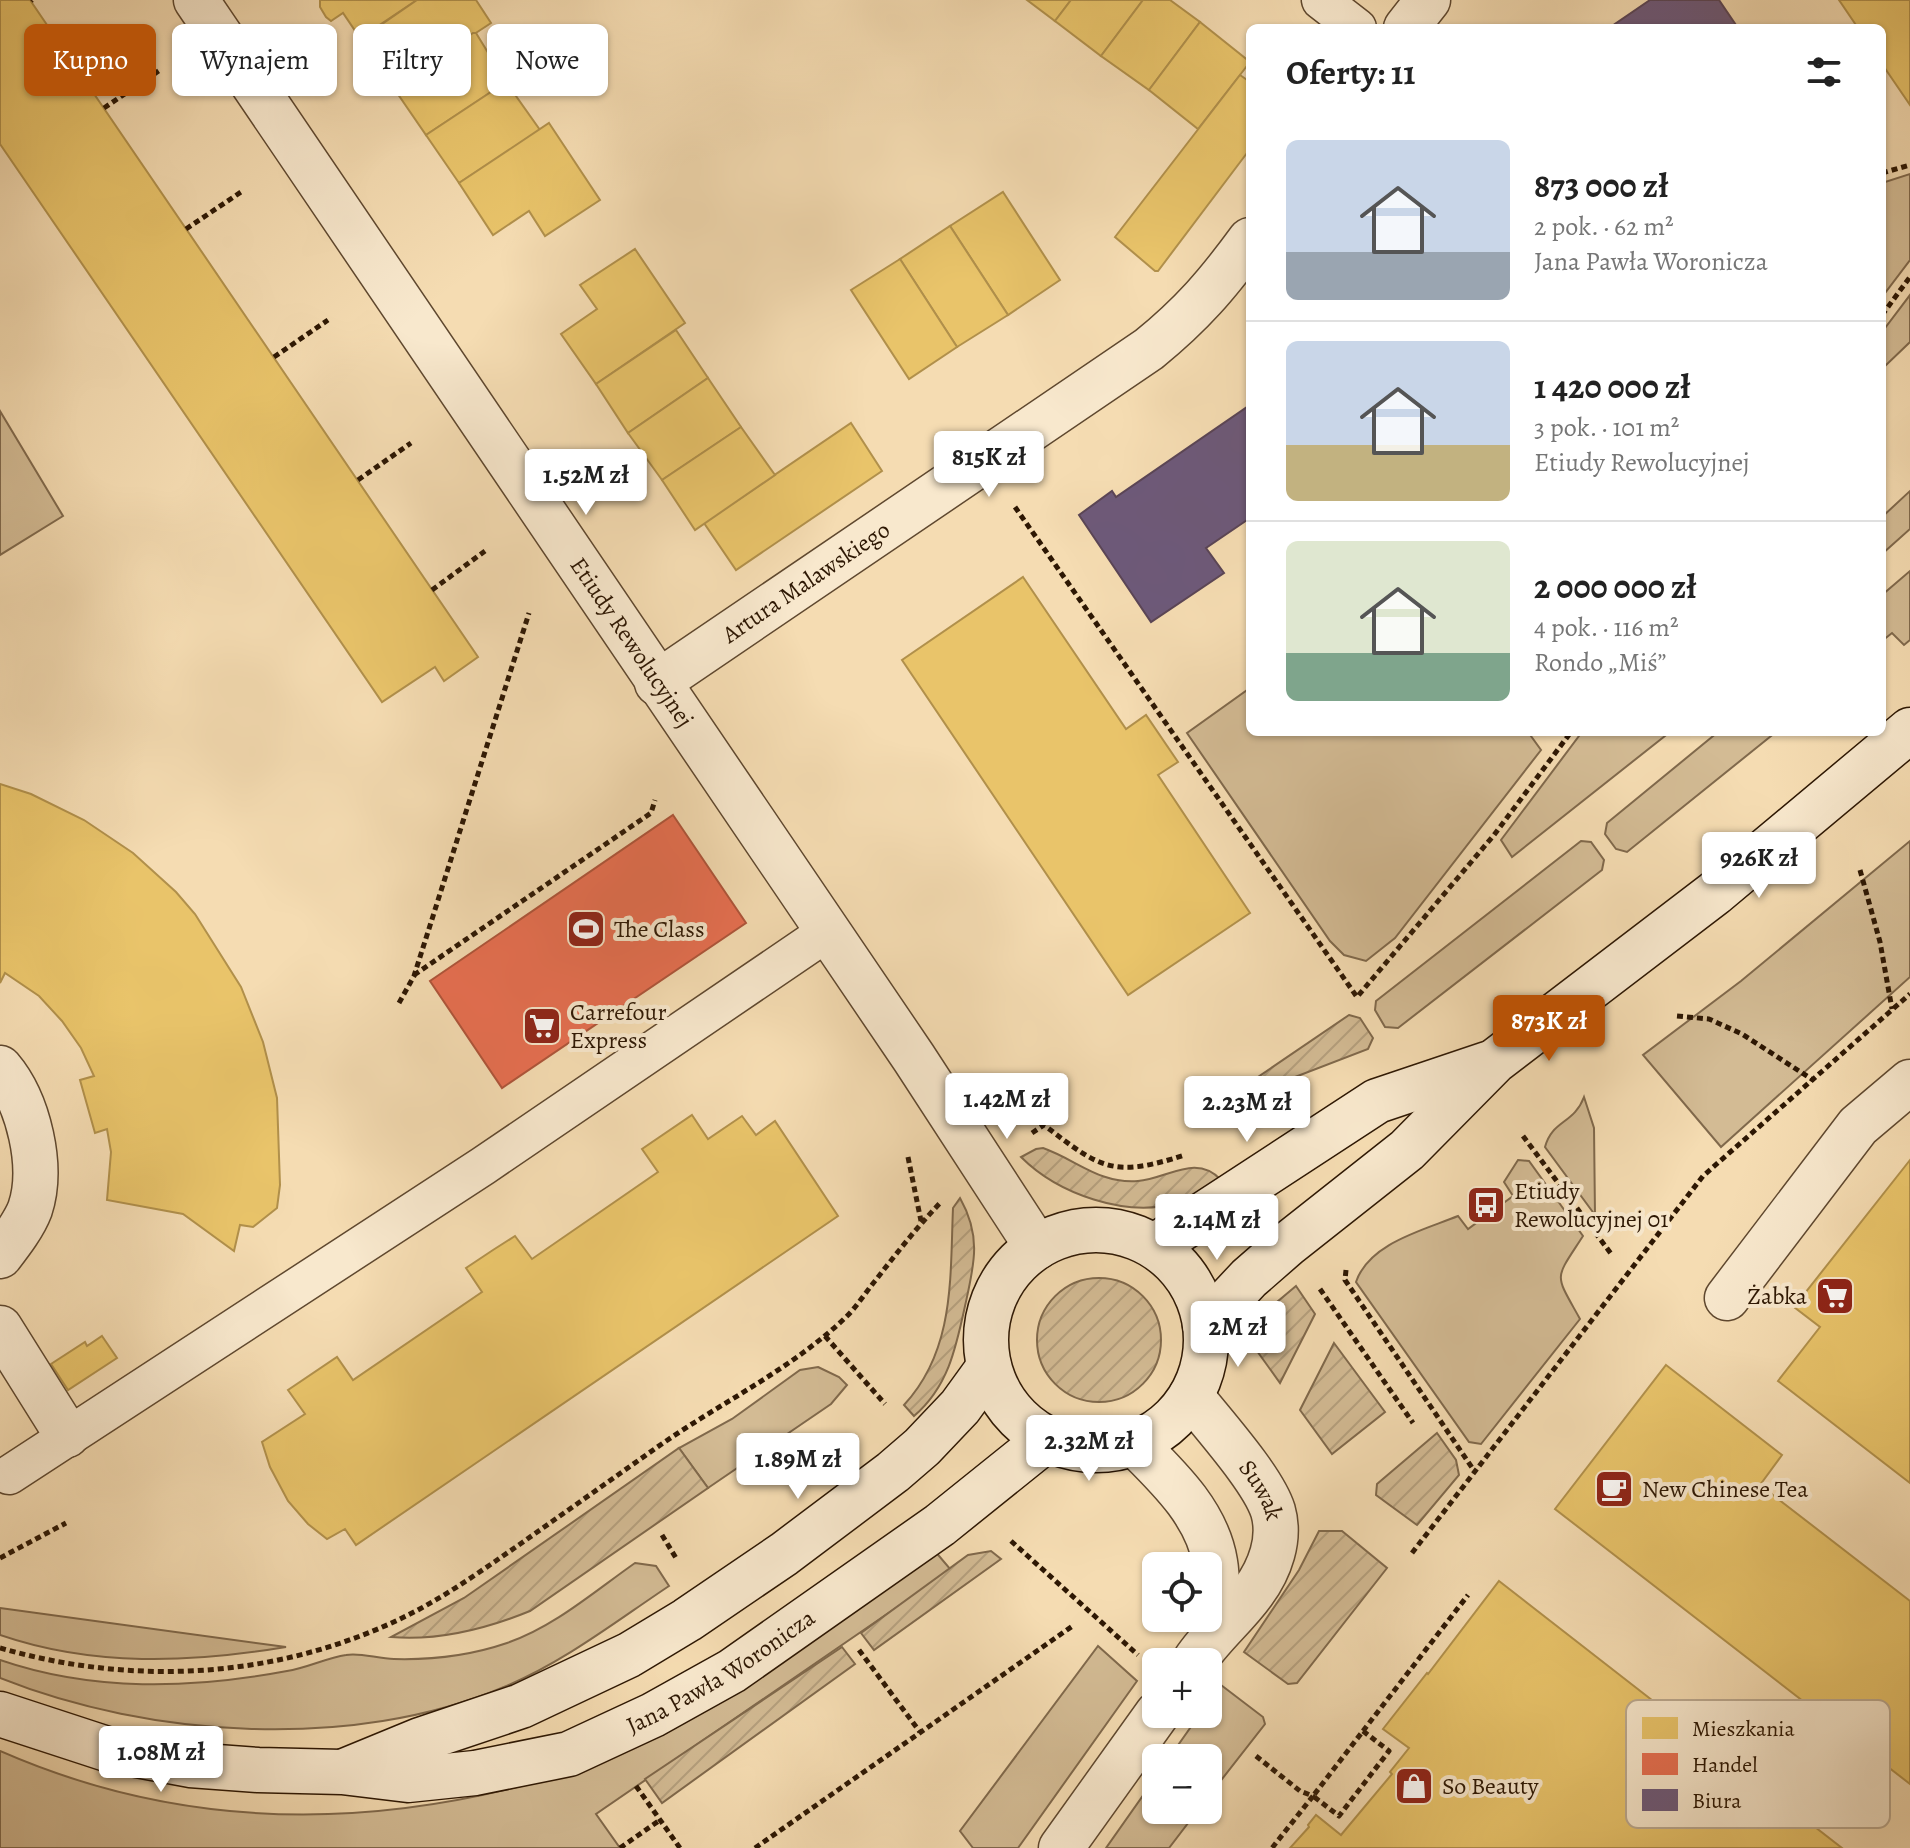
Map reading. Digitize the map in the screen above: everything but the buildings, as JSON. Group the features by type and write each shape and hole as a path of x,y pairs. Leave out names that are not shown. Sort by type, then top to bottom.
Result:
{"street":[{"name":"Etiudy Rewolucyjnej","path":"196,0 914,1058 1037,1247"},
{"path":"1409,24 1428,0"},
{"name":"Artura Malawskiego","path":"657,683 1149,349 1188,316 1222,279 1246,246"},
{"path":"1205,1325 1249,1278 1288,1244 1407,1150 1495,1061 1715,893 1910,730"},
{"path":"1155,1246 1377,1101 1495,1061"},
{"path":"0,1068 22,1105 33,1139 36,1168 30,1209 0,1256"},
{"path":"1727,1298 1858,1126 1910,1082"},
{"path":"1095,1229 1126,1233 1155,1246 1179,1267 1197,1294 1205,1325 1204,1362 1191,1396 1168,1424 1134,1443 1110,1450 1077,1449 1047,1439 1027,1426 1011,1410 997,1390 989,1367 985,1340 989,1313 999,1287 1015,1265 1037,1247 1065,1234 1095,1229"},
{"path":"0,1328 67,1435"},
{"name":"Jana Pawła Woronicza","path":"342,1772 420,1740 521,1706 629,1655 687,1620 784,1554 893,1472 960,1407 989,1367"},
{"name":"Suwak","path":"1191,1396 1268,1500 1275,1521 1274,1551 1261,1581 1205,1647"},
{"name":"Jana Pawła Woronicza","path":"0,1714 110,1750 190,1765 258,1770 342,1772 408,1780 475,1773 569,1754 653,1715 732,1671 940,1525 1047,1439"},
{"name":"Suwak","path":"1134,1443 1176,1486 1208,1539 1216,1564 1205,1647"},
{"path":"1061,1848 1147,1728"}],"lane":[{"path":"1321,0 1352,24"},
{"path":"9,1475 483,1166 827,932"}],"path":[{"path":"104,108 160,70"},
{"path":"1886,172 1910,165"},
{"path":"186,229 241,192"},
{"path":"1886,310 1910,277"},
{"path":"274,357 328,320"},
{"path":"358,480 411,443"},
{"path":"1008,498 1357,997 1494,835 1568,736"},
{"path":"432,590 485,551"},
{"path":"399,1003 414,976 529,613"},
{"path":"414,976 651,813 655,800"},
{"path":"1860,870 1880,942 1893,1010"},
{"path":"1412,1553 1703,1176 1910,994"},
{"path":"1677,1016 1709,1019 1742,1034 1813,1080"},
{"path":"1024,1139 1044,1125 1078,1151 1119,1169 1144,1167 1197,1151"},
{"path":"1523,1136 1612,1255"},
{"path":"0,1648 81,1667 135,1672 238,1668 285,1658 399,1620 469,1579 676,1434 713,1414 825,1336 848,1315 921,1222 947,1197"},
{"path":"1346,1266 1345,1280 1475,1472"},
{"path":"1318,1286 1413,1423"},
{"path":"825,1336 889,1408"},
{"path":"0,1558 66,1523"},
{"path":"1005,1536 1142,1658"},
{"path":"1272,1848 1468,1595"},
{"path":"755,1848 1074,1625"},
{"path":"851,1640 920,1733"},
{"path":"1256,1756 1300,1791 1313,1796 1339,1816 1389,1751 1363,1731"},
{"path":"636,1786 680,1848"},
{"path":"620,1848 660,1820"}],"shaded area":[{"path":"1910,174 1910,260 1886,292 1886,182"},
{"path":"1910,295 1910,342 1886,365 1886,327"},
{"path":"0,411 63,516 0,555"},
{"path":"1910,491 1910,529 1886,550 1886,513"},
{"path":"1910,571 1910,640 1904,645 1892,633 1886,638 1886,592"},
{"path":"1246,691 1246,736 1531,736 1541,750 1395,938 1366,961 1344,955 1330,941 1187,733"},
{"path":"1579,736 1665,736 1512,857 1501,840"},
{"path":"1713,736 1771,736 1627,852 1616,849 1605,834 1607,823"},
{"path":"1581,841 1591,842 1604,860 1602,870 1398,1028 1385,1027 1375,1010 1376,1001"},
{"path":"1910,841 1910,977 1721,1147 1643,1055 1741,981"},
{"path":"1349,1015 1360,1018 1373,1038 1368,1049 1256,1092 1255,1079"},
{"path":"1584,1097 1594,1128 1595,1215 1545,1147 1548,1138 1575,1112"},
{"path":"1043,1148 1111,1179 1138,1181 1202,1168 1221,1180 1177,1203 1157,1207 1115,1205 1073,1192 1036,1170 1021,1157"},
{"path":"1518,1160 1529,1161 1583,1236 1562,1270 1561,1277 1565,1293 1580,1319 1481,1444 1469,1442 1356,1282 1373,1257 1399,1240 1458,1216 1468,1229 1513,1196 1504,1182"},
{"path":"960,1198 974,1238 968,1291 958,1337 943,1380 926,1405 914,1416 904,1405 921,1384 941,1337 950,1287 953,1208"},
{"path":"1099,1278 1123,1283 1143,1296 1156,1316 1161,1340 1156,1364 1143,1384 1123,1397 1099,1402 1075,1397 1055,1384 1042,1364 1037,1340 1042,1316 1055,1296 1075,1283"},
{"path":"1296,1286 1315,1314 1280,1383 1247,1337 1265,1312"},
{"path":"1334,1343 1385,1412 1332,1454 1300,1410"},
{"path":"818,1367 839,1377 847,1385 831,1404 708,1488 679,1448 732,1419 800,1370"},
{"path":"1437,1433 1456,1460 1459,1475 1417,1525 1376,1495 1377,1484"},
{"path":"679,1448 708,1488 530,1611 462,1632 426,1637 391,1637 464,1598"},
{"path":"1319,1531 1342,1531 1387,1568 1297,1683 1288,1684 1244,1652 1299,1570"},
{"path":"934,1550 951,1570 596,1814 620,1848 0,1848 0,1751 64,1776 129,1794 194,1807 260,1813 326,1814 392,1810 525,1785"},
{"path":"991,1551 1001,1559 874,1650 861,1633 968,1555"},
{"path":"635,1563 656,1566 669,1586 568,1654 504,1687 445,1707 383,1721 318,1728 252,1729 186,1724 121,1714 0,1678 0,1660 71,1678 179,1684 287,1671 351,1654 408,1659 466,1654 507,1643 541,1628"},
{"path":"0,1608 286,1647 178,1659 70,1653 0,1635"},
{"path":"1098,1646 1137,1681 1018,1848 973,1848 960,1831"},
{"path":"842,1647 855,1664 662,1803 645,1779"},
{"path":"1222,1686 1263,1717 1265,1724 1222,1779 1222,1744 1179,1744 1190,1728 1222,1728"},
{"path":"1142,1797 1142,1824 1187,1824 1169,1848 1106,1848"}],"place":[{"name":"The Class","path":"586,929"},
{"name":"Carrefour Express","path":"542,1026"},
{"name":"Etiudy Rewolucyjnej 01","path":"1486,1205"},
{"name":"Żabka","path":"1835,1296"},
{"name":"New Chinese Tea","path":"1614,1489"},
{"name":"So Beauty","path":"1414,1786"}]}
